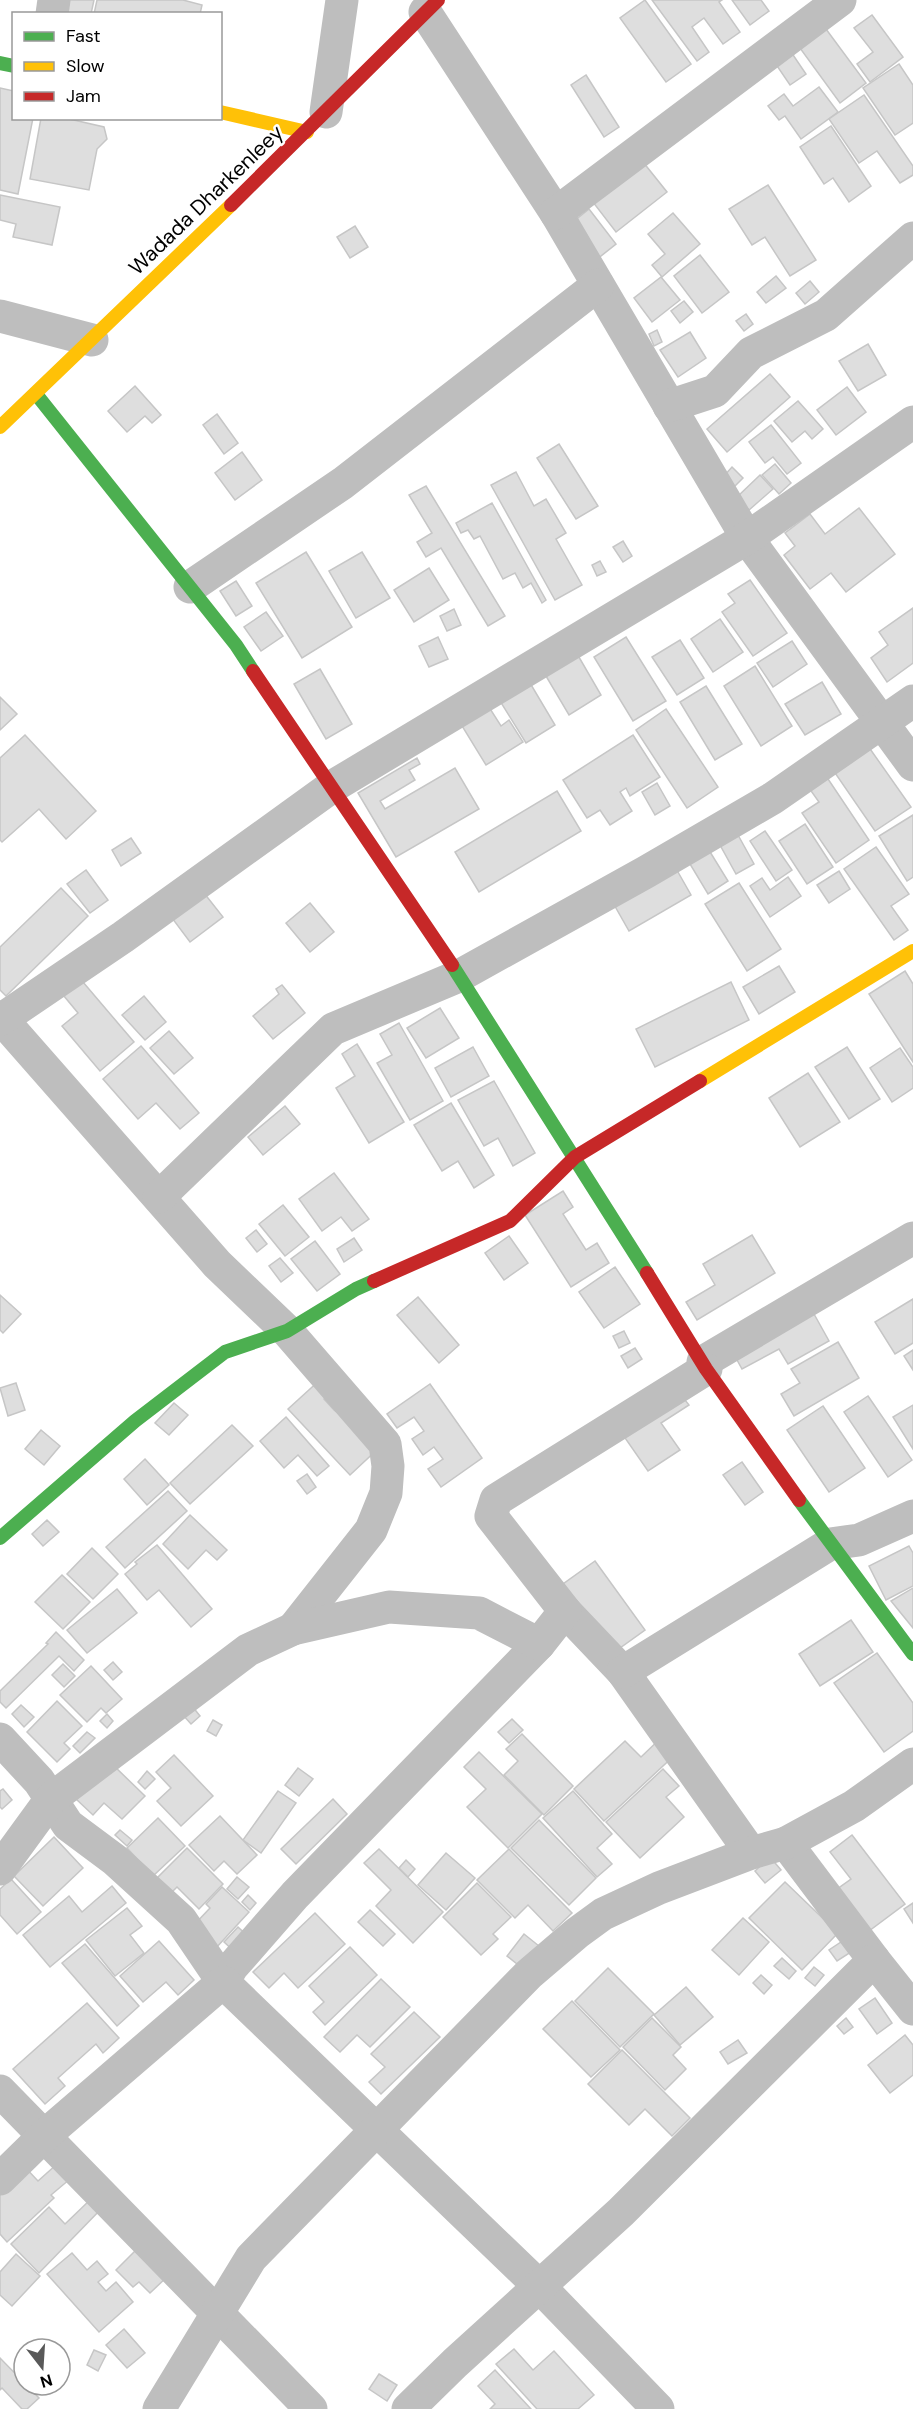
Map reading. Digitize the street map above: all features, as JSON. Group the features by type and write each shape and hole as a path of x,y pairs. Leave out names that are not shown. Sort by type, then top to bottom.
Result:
{"street":[{"path":"222,112 316,122 342,0"},
{"path":"556,213 840,0"},
{"path":"431,6 747,538 913,765"},
{"name":"Wadada Dharkenleey","path":"0,427 316,122 431,6"},
{"path":"669,406 714,391 751,353 826,315 913,238"},
{"path":"190,587 343,483 598,285"},
{"path":"0,316 92,340"},
{"path":"36,394 236,645 330,788 459,976 705,1366 830,1544 913,1654"},
{"path":"293,1629 371,1530 386,1492 388,1466 385,1444 287,1331 217,1264 1,1018 123,937 330,788 747,538 913,422"},
{"path":"159,1197 333,1029 459,976 646,872 773,798 913,701"},
{"path":"0,1538 135,1421 225,1352 287,1331 356,1289 510,1221 575,1157 913,951"},
{"path":"751,1853 623,1672 565,1611 491,1516 496,1500 705,1366 913,1238"},
{"path":"623,1672 830,1544 859,1540 913,1516"},
{"path":"0,1869 51,1799 248,1650 293,1629 389,1606 479,1613 539,1644"},
{"path":"0,2180 44,2136 223,1982 232,1967 295,1896 539,1644 565,1611"},
{"path":"0,1739 39,1781 68,1825 115,1860 181,1920 223,1982 539,2286 658,2409"},
{"path":"159,2409 251,2258 529,1974 603,1914 659,1888 786,1842 854,1806 913,1764"},
{"path":"786,1842 913,2009"},
{"path":"408,2409 621,2212 874,1960"},
{"path":"0,2091 311,2409"}],"building":[{"path":"69,0 94,0 91,12 66,12"},
{"path":"97,0 183,0 202,5 200,12 94,12"},
{"path":"645,0 691,64 666,82 620,18"},
{"path":"652,0 722,0 719,2 740,32 723,44 704,18 692,27 709,52 697,61"},
{"path":"732,0 761,0 769,11 750,25"},
{"path":"872,15 903,57 870,82 857,64 873,52 854,28"},
{"path":"823,25 866,83 840,103 797,44"},
{"path":"789,49 806,74 790,85 773,60"},
{"path":"899,64 913,85 913,123 895,135 863,88"},
{"path":"586,75 619,127 604,137 571,85"},
{"path":"819,87 838,112 801,139 785,116 779,120 768,106 784,94 793,106"},
{"path":"0,88 12,91 12,120 33,120 18,194 0,190"},
{"path":"864,95 913,166 913,175 900,183 877,151 859,163 829,119"},
{"path":"41,120 74,120 104,127 107,139 97,149 89,190 30,179"},
{"path":"831,126 871,186 849,202 833,178 824,184 800,147"},
{"path":"639,157 667,192 616,232 589,197"},
{"path":"768,185 816,260 790,276 765,237 752,245 729,209"},
{"path":"0,195 60,207 52,245 13,237 16,224 0,220"},
{"path":"589,209 616,244 596,260 568,226"},
{"path":"673,213 700,244 662,277 652,265 665,254 648,234"},
{"path":"355,226 368,247 350,258 337,237"},
{"path":"700,255 729,292 702,313 674,276"},
{"path":"776,276 786,288 766,303 757,292"},
{"path":"661,277 680,300 652,322 634,298"},
{"path":"810,281 819,292 805,304 796,293"},
{"path":"684,301 693,312 680,323 671,311"},
{"path":"746,314 753,324 744,331 736,321"},
{"path":"657,330 662,342 654,346 649,334"},
{"path":"690,332 706,358 678,377 660,350"},
{"path":"868,344 886,375 858,391 839,361"},
{"path":"770,374 790,397 727,452 707,429"},
{"path":"135,386 161,415 152,423 145,416 127,432 108,411"},
{"path":"847,387 866,412 836,435 817,410"},
{"path":"798,401 823,429 812,439 805,431 792,442 774,421"},
{"path":"217,414 238,443 224,454 203,425"},
{"path":"771,425 801,463 787,474 773,457 765,463 749,442"},
{"path":"559,444 598,506 576,519 537,458"},
{"path":"242,452 262,480 235,500 215,473"},
{"path":"775,464 791,483 779,494 762,475"},
{"path":"732,467 743,478 734,487 723,477"},
{"path":"516,472 534,506 546,499 566,533 556,539 582,585 555,600 491,485"},
{"path":"760,475 773,489 749,510 737,497"},
{"path":"426,486 505,616 488,626 441,548 426,557 417,542 432,533 409,495"},
{"path":"492,503 546,600 542,603 531,583 523,588 515,573 503,579 480,536 474,539 468,530 461,533 456,523"},
{"path":"859,508 895,554 846,592 831,573 810,589 784,555 795,546 785,533 810,514 825,534"},
{"path":"623,541 632,556 623,562 613,547"},
{"path":"306,552 352,627 302,658 256,583"},
{"path":"362,552 390,598 356,618 329,571"},
{"path":"600,561 606,572 597,576 592,565"},
{"path":"429,568 449,600 414,622 394,590"},
{"path":"750,580 787,633 753,656 722,612 735,603 728,594"},
{"path":"236,581 252,606 236,616 220,591"},
{"path":"913,608 913,663 887,682 871,658 888,645 879,632"},
{"path":"454,609 461,625 447,631 440,616"},
{"path":"266,612 283,636 261,651 244,627"},
{"path":"720,619 743,652 713,672 691,639"},
{"path":"438,637 448,659 429,667 419,646"},
{"path":"626,637 666,701 633,721 594,657"},
{"path":"680,640 704,678 677,695 652,657"},
{"path":"792,641 807,664 773,687 757,663"},
{"path":"576,652 601,695 569,715 543,671"},
{"path":"755,666 792,726 761,746 724,686"},
{"path":"320,669 352,724 326,739 294,684"},
{"path":"822,682 841,714 805,735 785,704"},
{"path":"530,683 555,725 526,743 500,701"},
{"path":"706,686 742,744 715,760 680,702"},
{"path":"0,697 17,714 0,730"},
{"path":"487,704 501,726 509,720 523,742 486,765 459,721"},
{"path":"666,709 718,787 687,808 636,730"},
{"path":"25,735 96,811 66,839 39,809 2,842 0,840 0,758"},
{"path":"633,735 660,777 630,796 626,788 620,792 632,811 610,825 600,810 587,818 563,780"},
{"path":"868,746 911,807 875,831 833,770"},
{"path":"417,758 420,764 409,770 415,780 380,801 385,809 455,768 479,809 396,857 358,793"},
{"path":"822,770 869,840 836,863 802,813 819,802 804,781"},
{"path":"657,783 670,806 655,815 642,792"},
{"path":"557,791 581,831 479,892 455,852"},
{"path":"913,815 913,877 907,881 879,836"},
{"path":"805,824 833,867 807,884 779,841"},
{"path":"765,831 792,870 776,881 750,841"},
{"path":"738,835 754,864 736,874 720,845"},
{"path":"131,838 141,853 121,866 112,850"},
{"path":"707,847 728,881 708,894 687,859"},
{"path":"876,847 909,894 891,906 908,930 894,940 844,869"},
{"path":"674,865 691,895 629,931 612,901"},
{"path":"86,870 108,900 90,913 67,884"},
{"path":"839,871 850,889 829,903 817,885"},
{"path":"788,877 801,896 770,917 750,886 762,878 770,890"},
{"path":"739,883 781,949 747,971 705,904"},
{"path":"61,888 88,916 6,996 0,990 0,947"},
{"path":"204,893 223,917 190,942 172,918"},
{"path":"310,903 334,932 310,952 286,923"},
{"path":"779,966 795,992 759,1014 743,987"},
{"path":"905,971 913,984 913,1062 869,994"},
{"path":"77,975 134,1042 100,1071 62,1026 78,1013 59,990"},
{"path":"731,982 749,1020 655,1067 636,1029"},
{"path":"282,985 305,1013 273,1039 253,1016 279,994 276,989"},
{"path":"144,996 166,1022 145,1040 122,1015"},
{"path":"440,1008 459,1038 426,1058 407,1028"},
{"path":"399,1023 443,1101 410,1120 377,1063 392,1055 380,1034"},
{"path":"169,1031 193,1058 174,1074 150,1048"},
{"path":"357,1044 404,1122 369,1143 336,1088 355,1076 342,1054"},
{"path":"141,1046 199,1113 180,1129 156,1103 138,1119 103,1079"},
{"path":"473,1047 489,1076 451,1097 435,1068"},
{"path":"847,1047 880,1099 849,1119 815,1067"},
{"path":"900,1048 913,1067 913,1088 892,1102 870,1068"},
{"path":"808,1073 840,1122 800,1147 769,1098"},
{"path":"494,1081 535,1153 513,1166 498,1138 484,1146 458,1100"},
{"path":"451,1103 494,1175 474,1188 458,1161 442,1171 414,1125"},
{"path":"285,1106 300,1124 263,1155 248,1137"},
{"path":"334,1173 369,1219 352,1231 341,1217 322,1231 299,1199"},
{"path":"563,1191 573,1207 563,1214 586,1250 597,1243 609,1263 571,1287 525,1215"},
{"path":"283,1205 309,1237 285,1256 259,1224"},
{"path":"256,1230 267,1244 257,1252 246,1238"},
{"path":"752,1235 775,1273 697,1320 686,1302 715,1285 703,1264"},
{"path":"509,1236 528,1263 504,1280 485,1253"},
{"path":"354,1238 362,1250 344,1262 337,1249"},
{"path":"315,1241 340,1274 317,1291 291,1259"},
{"path":"280,1258 293,1273 281,1282 269,1266"},
{"path":"615,1267 640,1304 604,1328 579,1292"},
{"path":"0,1295 21,1314 3,1333 0,1330"},
{"path":"418,1297 459,1345 439,1363 397,1315"},
{"path":"913,1299 913,1343 895,1354 875,1322"},
{"path":"809,1305 829,1341 788,1364 779,1349 742,1369 731,1349"},
{"path":"624,1331 630,1343 619,1348 613,1336"},
{"path":"838,1342 859,1378 794,1416 781,1394 800,1383 791,1369"},
{"path":"635,1348 642,1359 628,1368 621,1356"},
{"path":"913,1350 913,1370 904,1356"},
{"path":"322,1378 334,1390 324,1399 334,1410 382,1445 350,1475 288,1409"},
{"path":"16,1383 25,1410 8,1416 0,1388"},
{"path":"430,1384 482,1458 441,1487 428,1469 443,1459 434,1447 423,1455 412,1439 424,1431 414,1417 397,1428 387,1414"},
{"path":"681,1395 689,1405 661,1423 680,1450 648,1471 623,1435"},
{"path":"868,1396 912,1460 888,1477 844,1412"},
{"path":"174,1403 188,1415 169,1435 155,1423"},
{"path":"913,1405 913,1449 893,1417"},
{"path":"823,1406 865,1468 829,1492 787,1430"},
{"path":"286,1417 329,1466 317,1476 298,1455 284,1468 260,1441"},
{"path":"232,1425 253,1446 190,1504 170,1483"},
{"path":"41,1430 60,1446 44,1465 25,1449"},
{"path":"145,1459 169,1485 147,1505 124,1479"},
{"path":"742,1462 763,1492 745,1505 723,1475"},
{"path":"307,1474 316,1487 307,1494 297,1481"},
{"path":"168,1491 187,1511 125,1568 106,1547"},
{"path":"190,1515 227,1550 217,1560 206,1550 188,1569 163,1544"},
{"path":"47,1520 59,1532 43,1546 32,1534"},
{"path":"157,1545 212,1609 191,1627 159,1590 147,1600 125,1574 137,1564 135,1562"},
{"path":"909,1546 913,1553 913,1586 886,1600 869,1566"},
{"path":"92,1548 118,1574 93,1599 67,1574"},
{"path":"595,1561 645,1630 613,1653 563,1584"},
{"path":"62,1575 90,1602 63,1629 35,1602"},
{"path":"913,1588 913,1628 891,1601"},
{"path":"117,1589 137,1613 87,1653 67,1630"},
{"path":"851,1620 873,1652 820,1686 799,1654"},
{"path":"56,1632 84,1660 74,1671 59,1656 6,1708 0,1702 0,1691 48,1644 46,1643"},
{"path":"877,1653 913,1703 913,1731 884,1752 834,1683"},
{"path":"113,1662 122,1672 113,1680 104,1670"},
{"path":"63,1664 75,1676 64,1687 52,1675"},
{"path":"91,1666 122,1699 106,1713 101,1708 87,1722 60,1695"},
{"path":"57,1701 82,1726 64,1743 70,1749 57,1762 27,1732"},
{"path":"21,1705 34,1717 24,1727 12,1714"},
{"path":"192,1706 200,1716 191,1724 183,1715"},
{"path":"107,1714 113,1721 107,1728 100,1721"},
{"path":"512,1719 523,1730 509,1743 498,1732"},
{"path":"213,1720 222,1725 216,1736 207,1731"},
{"path":"87,1732 95,1738 80,1753 73,1746"},
{"path":"522,1734 573,1786 544,1815 504,1775 518,1761 506,1749"},
{"path":"663,1736 678,1752 604,1821 574,1789 625,1741 641,1757"},
{"path":"479,1752 542,1814 508,1848 467,1807 486,1789 464,1767"},
{"path":"174,1755 213,1796 181,1826 157,1801 171,1788 156,1772"},
{"path":"111,1763 145,1796 122,1819 104,1803 93,1815 76,1799"},
{"path":"298,1768 313,1779 299,1796 285,1785"},
{"path":"663,1769 679,1786 666,1797 684,1817 640,1858 606,1822"},
{"path":"147,1771 155,1779 145,1789 138,1782"},
{"path":"3,1789 12,1800 2,1809 0,1791"},
{"path":"278,1791 296,1803 261,1853 243,1840"},
{"path":"573,1791 612,1834 597,1848 612,1864 597,1877 543,1818"},
{"path":"333,1799 347,1814 296,1864 281,1849"},
{"path":"220,1816 257,1855 237,1874 224,1861 214,1871 189,1845"},
{"path":"158,1818 185,1846 153,1876 127,1848"},
{"path":"539,1820 596,1878 569,1905 511,1848"},
{"path":"120,1830 132,1840 127,1846 115,1835"},
{"path":"852,1835 905,1904 865,1934 833,1892 851,1879 830,1852"},
{"path":"54,1837 83,1868 43,1906 14,1876"},
{"path":"187,1848 223,1884 199,1909 177,1887 172,1892 157,1878"},
{"path":"379,1849 443,1912 413,1943 376,1906 391,1890 364,1863"},
{"path":"509,1849 572,1913 553,1931 528,1905 515,1918 477,1880"},
{"path":"446,1853 475,1878 446,1910 418,1885"},
{"path":"770,1857 781,1870 765,1883 755,1871"},
{"path":"406,1860 415,1869 408,1877 399,1868"},
{"path":"237,1877 249,1887 238,1899 227,1889"},
{"path":"11,1879 41,1912 17,1934 0,1915 0,1889"},
{"path":"785,1882 838,1933 802,1970 749,1918"},
{"path":"477,1883 511,1917 493,1934 498,1939 481,1955 443,1917"},
{"path":"112,1886 126,1903 50,1967 23,1935 69,1896 82,1912"},
{"path":"222,1887 249,1912 216,1948 193,1926 210,1908 206,1904"},
{"path":"248,1895 256,1903 250,1910 242,1902"},
{"path":"913,1903 913,1923 904,1909"},
{"path":"127,1908 142,1926 130,1935 144,1953 115,1976 86,1940"},
{"path":"370,1910 395,1934 383,1946 358,1922"},
{"path":"315,1913 345,1944 298,1988 284,1973 269,1988 253,1972"},
{"path":"743,1918 769,1942 739,1975 712,1950"},
{"path":"238,1927 251,1939 237,1954 224,1942"},
{"path":"524,1934 539,1946 522,1968 507,1956"},
{"path":"844,1940 851,1952 837,1961 829,1950"},
{"path":"159,1941 194,1980 178,1995 166,1982 143,2002 120,1976"},
{"path":"85,1944 139,2006 117,2026 62,1963"},
{"path":"350,1947 377,1975 325,2025 313,2012 324,2002 309,1986"},
{"path":"782,1958 796,1971 789,1979 774,1966"},
{"path":"814,1967 824,1975 815,1986 805,1978"},
{"path":"608,1968 654,2014 620,2047 575,2001"},
{"path":"761,1975 772,1985 764,1994 753,1983"},
{"path":"381,1979 410,2007 370,2047 357,2035 340,2052 324,2037"},
{"path":"686,1987 713,2017 680,2045 654,2015"},
{"path":"875,1998 892,2023 877,2034 859,2009"},
{"path":"572,2001 620,2050 591,2077 543,2029"},
{"path":"87,2003 119,2038 103,2053 96,2044 58,2078 65,2086 45,2104 13,2069"},
{"path":"414,2012 440,2037 381,2094 369,2082 385,2067 371,2054"},
{"path":"652,2018 681,2047 673,2055 686,2069 665,2090 623,2047"},
{"path":"846,2018 853,2027 844,2034 837,2026"},
{"path":"905,2035 913,2045 913,2075 890,2093 868,2065"},
{"path":"738,2040 747,2053 728,2064 720,2052"},
{"path":"622,2050 690,2118 672,2136 645,2109 629,2125 588,2084"},
{"path":"22,2164 38,2181 57,2164 70,2179 51,2195 54,2198 7,2242 0,2234 0,2184"},
{"path":"92,2198 102,2208 39,2273 11,2244 49,2207 65,2224"},
{"path":"141,2245 169,2275 150,2293 139,2282 133,2287 116,2270"},
{"path":"72,2253 87,2270 97,2261 108,2274 98,2282 106,2291 116,2282 133,2302 99,2332 47,2274"},
{"path":"16,2254 40,2276 12,2306 0,2295 0,2272"},
{"path":"124,2329 145,2353 127,2368 106,2345"},
{"path":"514,2349 533,2370 554,2351 594,2395 578,2409 537,2409 496,2364"},
{"path":"94,2350 106,2355 98,2371 87,2365"},
{"path":"0,2358 12,2370 12,2397 39,2398 27,2409 22,2409 2,2388 0,2390"},
{"path":"495,2370 531,2409 490,2409 495,2404 478,2386"},
{"path":"379,2374 397,2385 387,2401 369,2389"}],"traffic: fast":[{"path":"0,63 12,66"},
{"path":"36,394 236,645 253,671"},
{"path":"452,965 647,1273"},
{"path":"0,1538 135,1421 225,1352 287,1331 356,1289 374,1281"},
{"path":"799,1500 913,1654"}],"traffic: slow":[{"path":"222,112 307,132"},
{"path":"0,427 231,205"},
{"path":"700,1081 913,951"}],"traffic: jam":[{"path":"231,205 438,0"},
{"path":"253,671 452,965"},
{"path":"374,1281 510,1221 575,1157 700,1081"},
{"path":"647,1273 706,1369 799,1500"}]}
